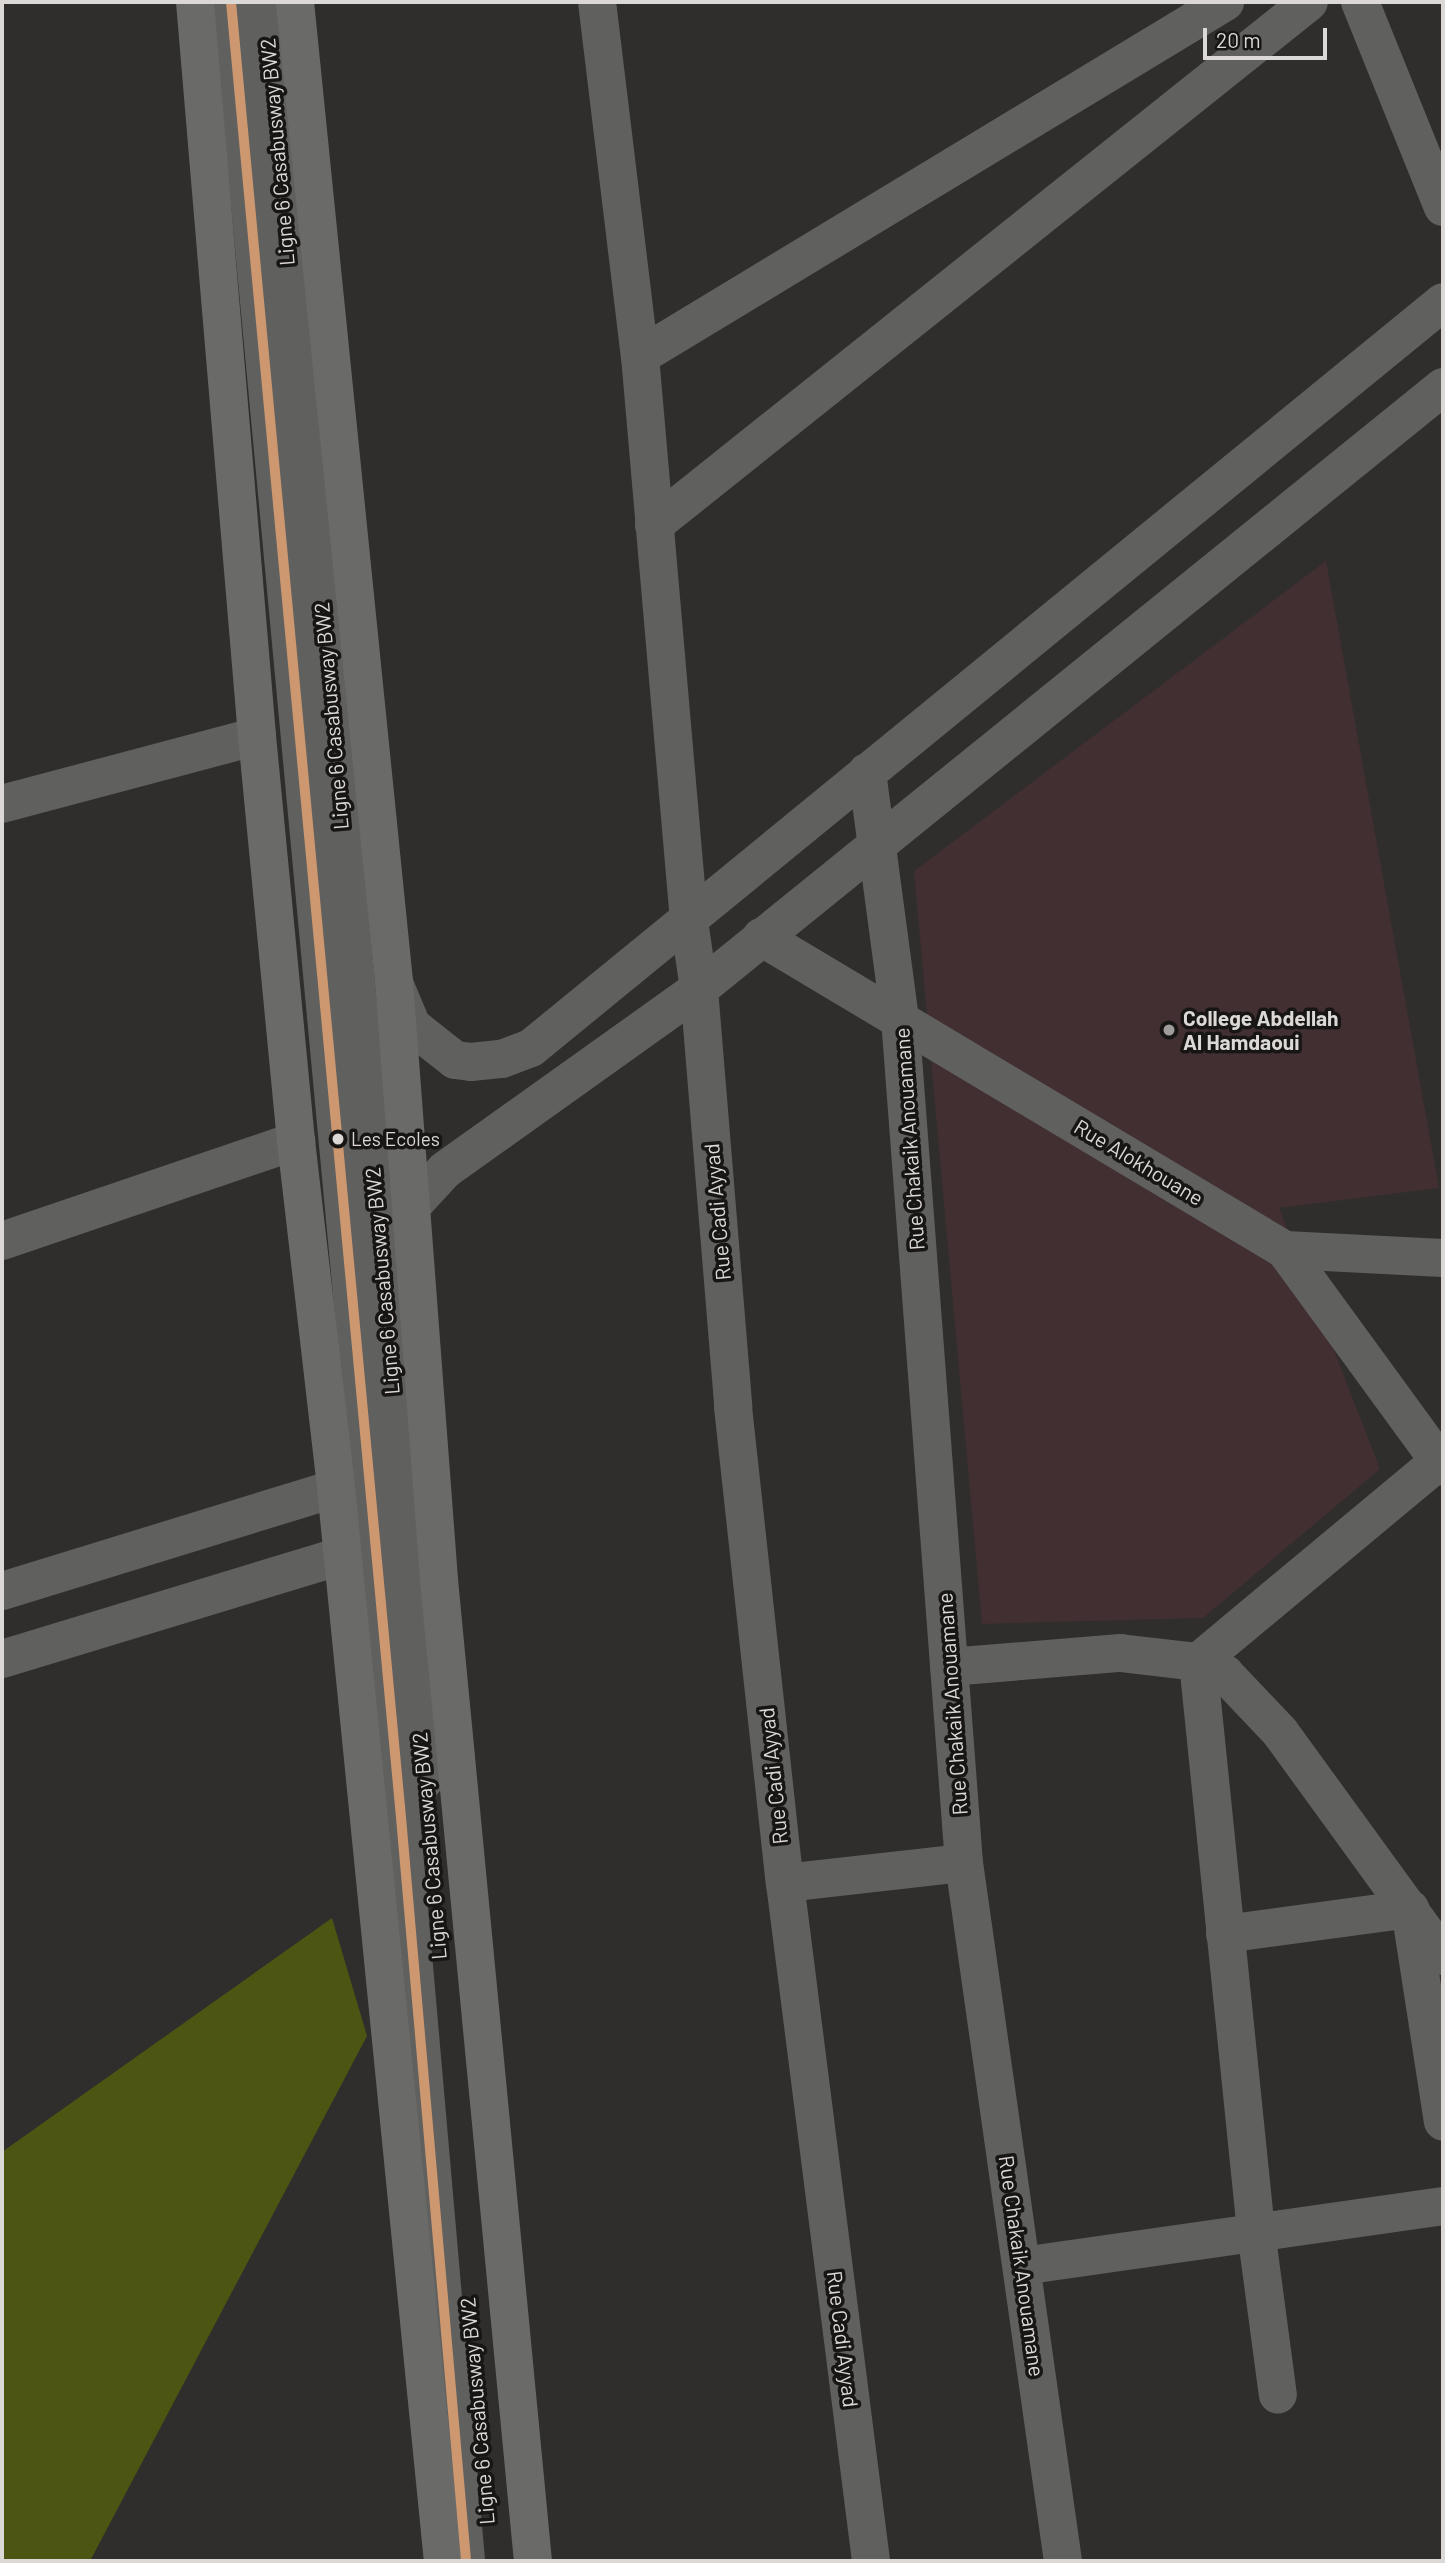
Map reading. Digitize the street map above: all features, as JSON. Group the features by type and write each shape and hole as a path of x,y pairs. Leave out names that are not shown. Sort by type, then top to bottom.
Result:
{"main road":[{"path":"195,2 257,736 296,1141 383,1478 389,1544 443,2561"},
{"path":"295,2 394,981 411,1207 383,1478 389,1544 533,2561"}],"street":[{"name":"Ligne 6 Casabusway BW2","path":"231,2 383,1478"},
{"name":"Ligne 6 Casabusway BW2","path":"263,2 371,1141 383,1478"},
{"name":"Rue Cadi Ayyad","path":"597,2 640,356 689,921 699,989 733,1407 785,1883 871,2561"},
{"path":"640,356 1225,2"},
{"path":"654,525 1309,2"},
{"path":"1360,2 1443,207"},
{"path":"394,981 412,1026 436,1048 463,1061 502,1059 531,1048 1443,302"},
{"path":"411,1207 445,1170 699,989 876,843 1443,387"},
{"path":"2,804 257,736"},
{"name":"Rue Chakaik Anouamane","path":"867,772 900,1018 964,1863 1063,2561"},
{"name":"Rue Alokhouane","path":"761,937 1285,1250 1441,1464"},
{"path":"2,1241 296,1141"},
{"path":"1285,1250 1443,1258"},
{"path":"1198,1662 1441,1464"},
{"path":"2,1591 383,1478"},
{"path":"2,1659 389,1544"},
{"name":"Ligne 6 Casabusway BW2","path":"389,1544 466,2561"},
{"name":"Ligne 6 Casabusway BW2","path":"389,1544 489,2561"},
{"path":"949,1667 1120,1653 1198,1662 1225,1674 1280,1732 1443,1956"},
{"path":"1198,1662 1256,2231 1278,2395"},
{"path":"785,1883 964,1863"},
{"path":"1226,1934 1410,1909"},
{"path":"1410,1909 1443,2121"},
{"path":"1022,2266 1443,2206"}],"shaded area":[{"name":"College Abdellah Al Hamdaoui","path":"1326,561 1439,1188 1279,1208 1380,1469 1203,1618 982,1624 914,871"}],"green space":[{"path":"332,1918 367,2036 90,2561 2,2561 2,2152"}],"transit line":[{"name":"BW2","path":"231,2 400,1806 466,2561"}],"place":[{"name":"College Abdellah Al Hamdaoui","path":"1169,1030"},
{"name":"Les Ecoles","path":"338,1139"}]}
